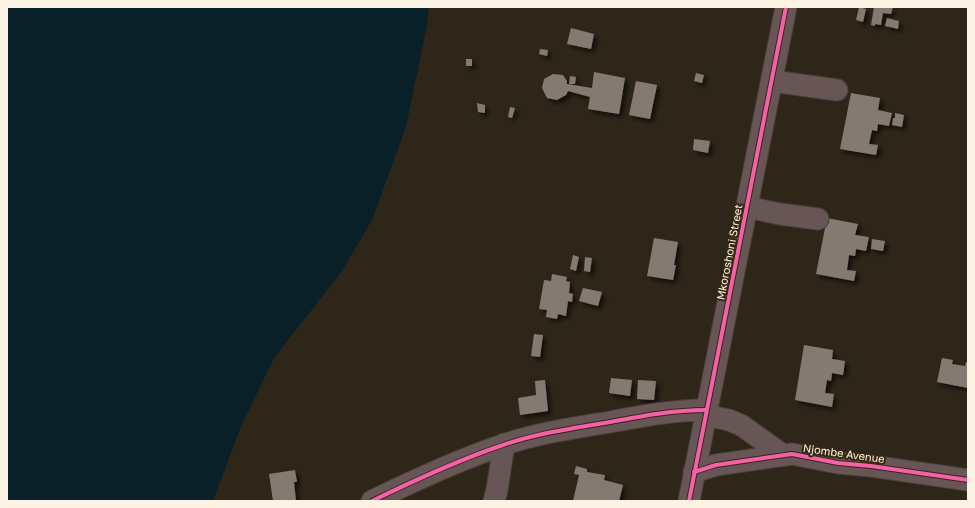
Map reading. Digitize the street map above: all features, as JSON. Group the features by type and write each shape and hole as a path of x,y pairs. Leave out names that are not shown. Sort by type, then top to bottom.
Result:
{"street":[{"name":"Mkoroshoni Street","path":"689,501 786,7"},
{"path":"772,81 837,90"},
{"path":"747,206 780,214 818,219"},
{"path":"372,501 410,482 504,444 558,431 667,412 706,412 729,420 742,426 783,455"},
{"path":"494,501 504,444"},
{"name":"Njombe Avenue","path":"694,472 716,465 792,454 838,463 968,480"}],"water":[{"path":"7,7 429,7 427,25 406,127 372,220 342,271 274,358 241,426 213,501 7,501"}],"building":[{"path":"859,7 866,9 863,22 856,20"},
{"path":"874,7 893,7 891,14 883,13 881,25 871,25"},
{"path":"887,18 899,21 898,29 885,26"},
{"path":"571,28 594,34 591,49 567,44"},
{"path":"540,49 548,50 547,56 539,54"},
{"path":"466,59 472,59 472,66 466,66"},
{"path":"594,72 625,78 619,114 588,109 590,97 568,91 566,95 557,100 547,98 542,88 544,79 553,74 563,75 567,81 567,84 592,88"},
{"path":"696,73 704,75 702,83 694,81"},
{"path":"570,76 576,77 575,84 569,84"},
{"path":"636,81 657,85 650,119 629,115"},
{"path":"851,93 880,98 878,110 892,113 889,126 878,124 877,131 872,130 869,144 878,145 876,155 840,149"},
{"path":"477,103 485,105 485,113 478,112"},
{"path":"510,107 515,108 512,118 508,117"},
{"path":"895,113 904,115 902,127 892,125 893,118 895,118"},
{"path":"694,139 710,141 708,153 693,150"},
{"path":"827,218 858,224 855,235 869,237 866,251 856,249 855,256 849,255 847,270 856,271 854,281 816,274"},
{"path":"654,238 678,242 673,280 647,276"},
{"path":"872,239 885,241 883,251 871,249"},
{"path":"573,255 579,257 576,271 570,269"},
{"path":"585,257 592,258 590,272 584,271"},
{"path":"552,274 567,277 566,281 570,282 569,293 573,294 572,302 568,301 566,316 558,314 557,319 546,317 547,310 539,309 544,280 551,281"},
{"path":"583,288 602,292 598,306 579,301"},
{"path":"534,334 543,335 540,357 531,356"},
{"path":"804,345 833,350 832,359 845,361 843,375 832,373 831,381 827,380 825,393 834,394 832,407 795,400"},
{"path":"942,358 953,360 952,364 965,366 966,362 968,362 968,388 937,382"},
{"path":"611,378 632,380 630,396 609,393"},
{"path":"545,380 548,411 520,415 518,398 536,395 535,381"},
{"path":"638,380 656,381 654,400 637,399"},
{"path":"576,466 587,469 587,472 605,475 604,480 623,485 619,501 573,501 579,475 574,474"},
{"path":"295,470 297,482 294,482 296,501 273,501 269,474"}],"cycle path":[{"path":"689,501 786,7"},
{"path":"372,501 453,464 486,451 529,437 670,412 706,410"},
{"path":"694,472 716,465 792,454 838,463 871,466 968,480"}]}
